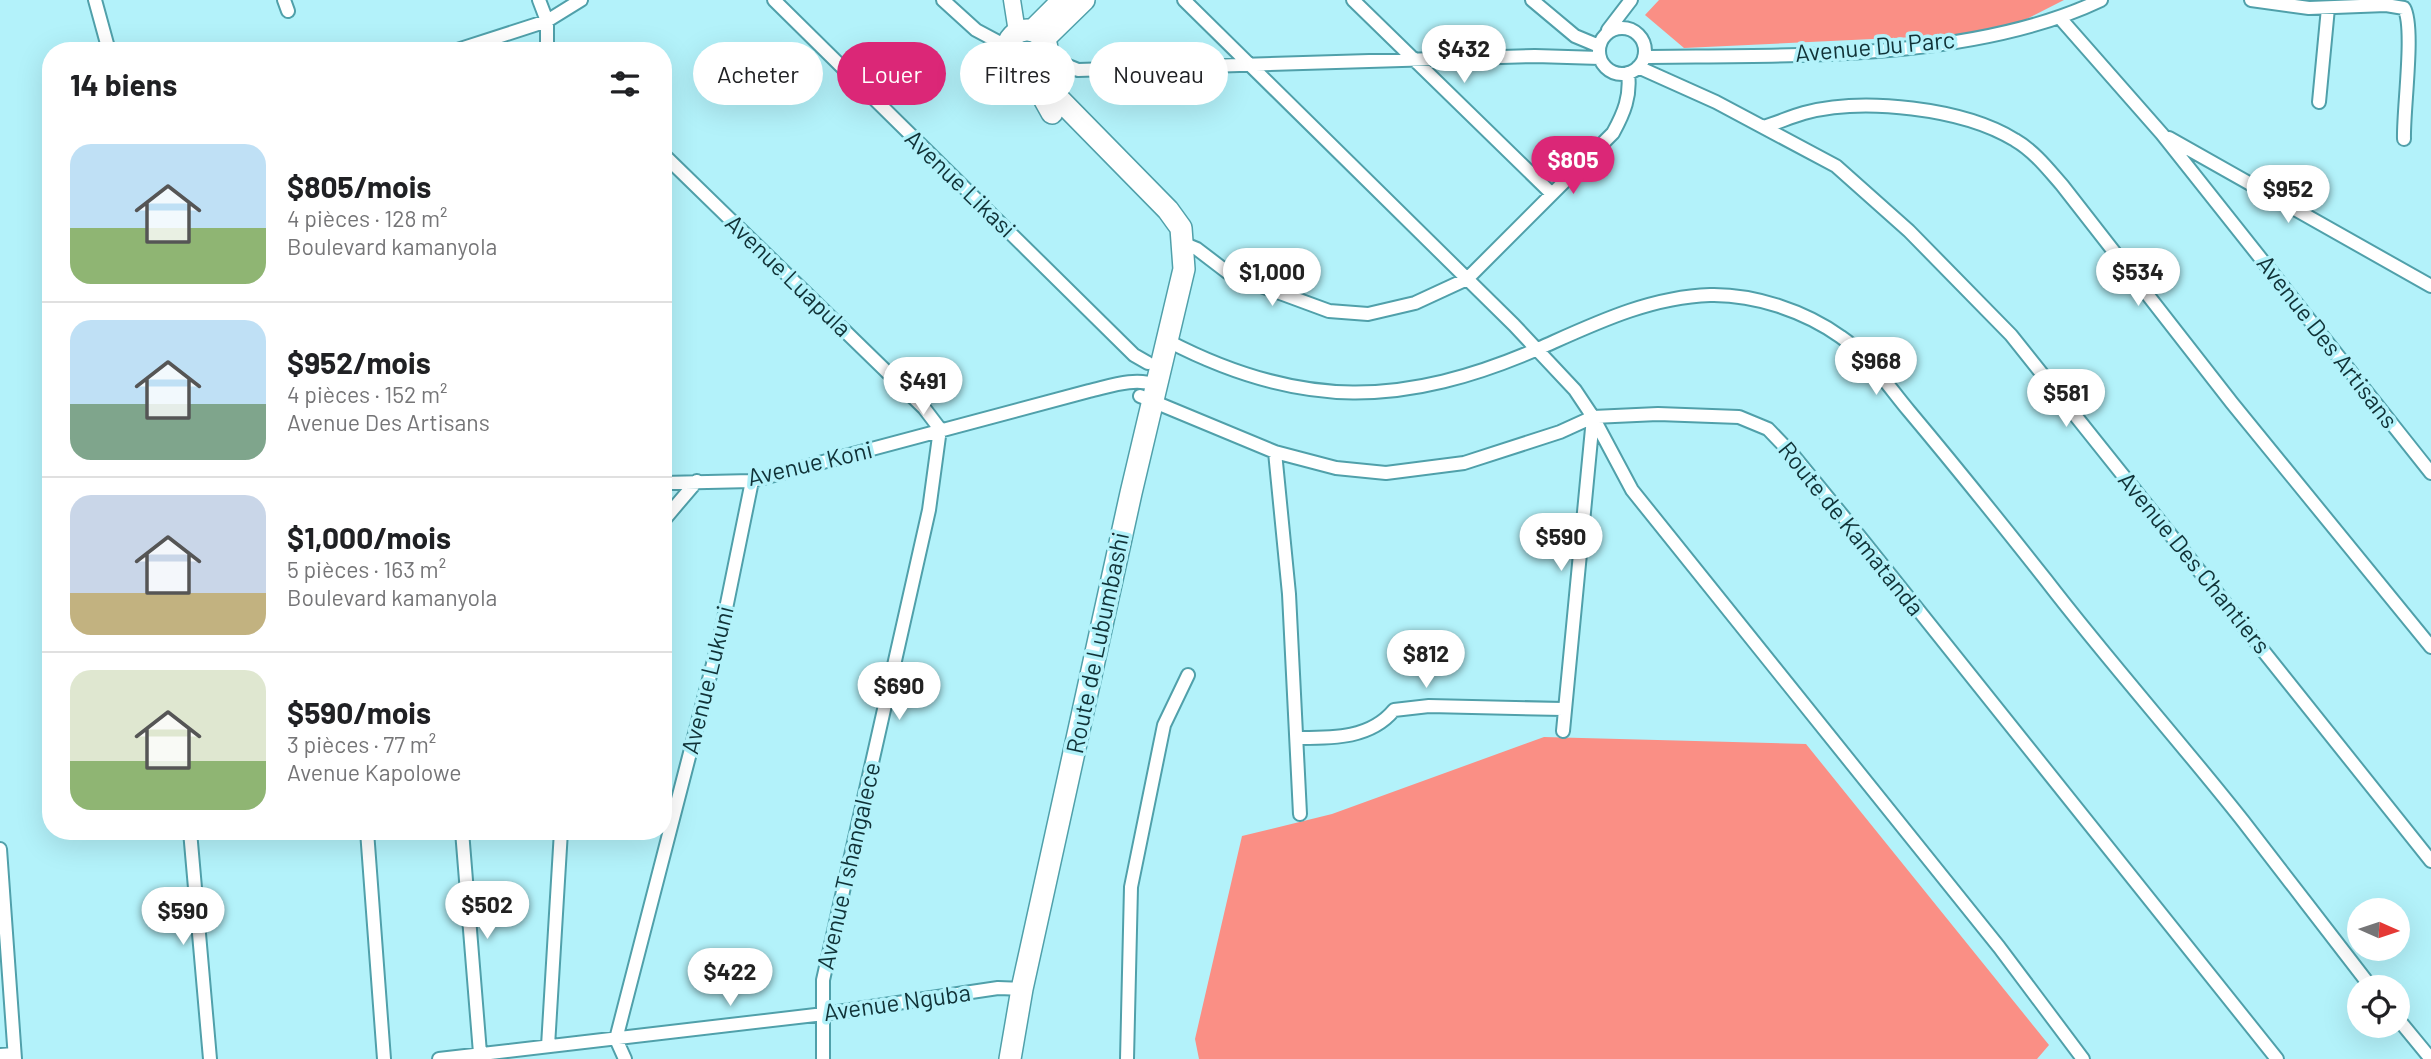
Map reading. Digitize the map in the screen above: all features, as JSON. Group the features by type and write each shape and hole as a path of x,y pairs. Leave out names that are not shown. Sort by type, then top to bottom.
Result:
{"highway":[{"path":"1035,42 1063,0"},
{"path":"1038,42 1084,0"},
{"path":"1050,105 1053,114 1177,236"},
{"name":"Route de Lubumbashi","path":"998,1059 1148,385 1177,236"},
{"name":"Route de Lubumbashi","path":"1148,385 1168,341 1184,270 1177,236"},
{"name":"Route de Lubumbashi","path":"1010,1059 1015,989"}],"main road":[{"path":"1012,0 1029,42"}],"street":[{"path":"95,0 107,42"},
{"path":"539,0 547,21 549,42"},
{"path":"482,42 547,21 581,0"},
{"name":"Avenue Likasi","path":"774,0 1133,355 1148,385 1235,438"},
{"path":"943,0 976,30 1013,42"},
{"path":"1184,0 1537,349 1574,390 1593,417 1632,490 1999,947 2083,1059"},
{"path":"1353,0 1552,194"},
{"path":"1532,0 1575,36 1601,46 1611,71 1636,66"},
{"path":"1601,46 1631,0"},
{"name":"Avenue Du Parc","path":"1636,66 1910,46 1996,35 2060,18 2101,0"},
{"path":"2251,0 2328,8 2397,6 2407,13 2404,139"},
{"path":"2319,102 2328,8"},
{"name":"Avenue Des Artisans","path":"2060,18 2162,134 2431,473"},
{"path":"1075,69 1535,56 1601,46 1623,27 1636,32 1643,44 1627,102 1613,133 1466,279 1403,306 1368,314 1329,311 1231,275 1177,236"},
{"name":"Avenue Des Chantiers","path":"1636,66 1763,127 1836,166 1909,231 2011,335 2431,861"},
{"path":"1763,127 1805,113 1838,108 1881,108 1935,113 1988,128 2015,140 2038,158 2062,185 2232,402 2431,647"},
{"path":"2162,134 2431,286"},
{"name":"Avenue Luapula","path":"672,163 924,408 940,429"},
{"path":"1168,341 1201,359 1243,374 1290,385 1364,395 1389,394 1464,378 1585,327 1656,302 1713,295 1748,299 1787,309 1844,338 1972,484 2047,582 2243,821 2362,975"},
{"name":"Avenue Koni","path":"672,483 752,481 904,442 940,429 1127,382 1148,385"},
{"name":"Route de Kamatanda","path":"1235,438 1336,468 1386,473 1464,463 1560,432 1593,417 1707,413 1740,417 1768,429 1860,537 2277,1059"},
{"path":"1563,731 1593,417"},
{"name":"Avenue Tshangalece","path":"823,1059 823,979 929,510 940,429"},
{"path":"1275,452 1289,594 1300,814"},
{"name":"Avenue Lukuni","path":"672,822 721,633 752,481"},
{"path":"672,508 690,482"},
{"path":"1127,1059 1131,887 1164,725 1188,675"},
{"path":"1297,738 1351,735 1382,725 1394,710 1429,706 1563,709"},
{"path":"191,840 210,1059"},
{"path":"368,840 384,1059"},
{"path":"463,840 480,1053"},
{"path":"548,1046 560,840"},
{"name":"Avenue Lukuni","path":"616,1039 667,840"},
{"path":"0,849 6,1022 15,1056 0,1055"},
{"name":"Avenue Nguba","path":"439,1059 1015,989"},
{"path":"2410,1034 2431,1059"},
{"path":"616,1039 625,1059"}],"shaded area":[{"path":"1659,0 2064,0 1999,33 1684,48 1645,15"},
{"path":"1544,737 1806,744 2049,1045 2037,1059 1199,1059 1195,1039 1242,836 1332,814"}]}
